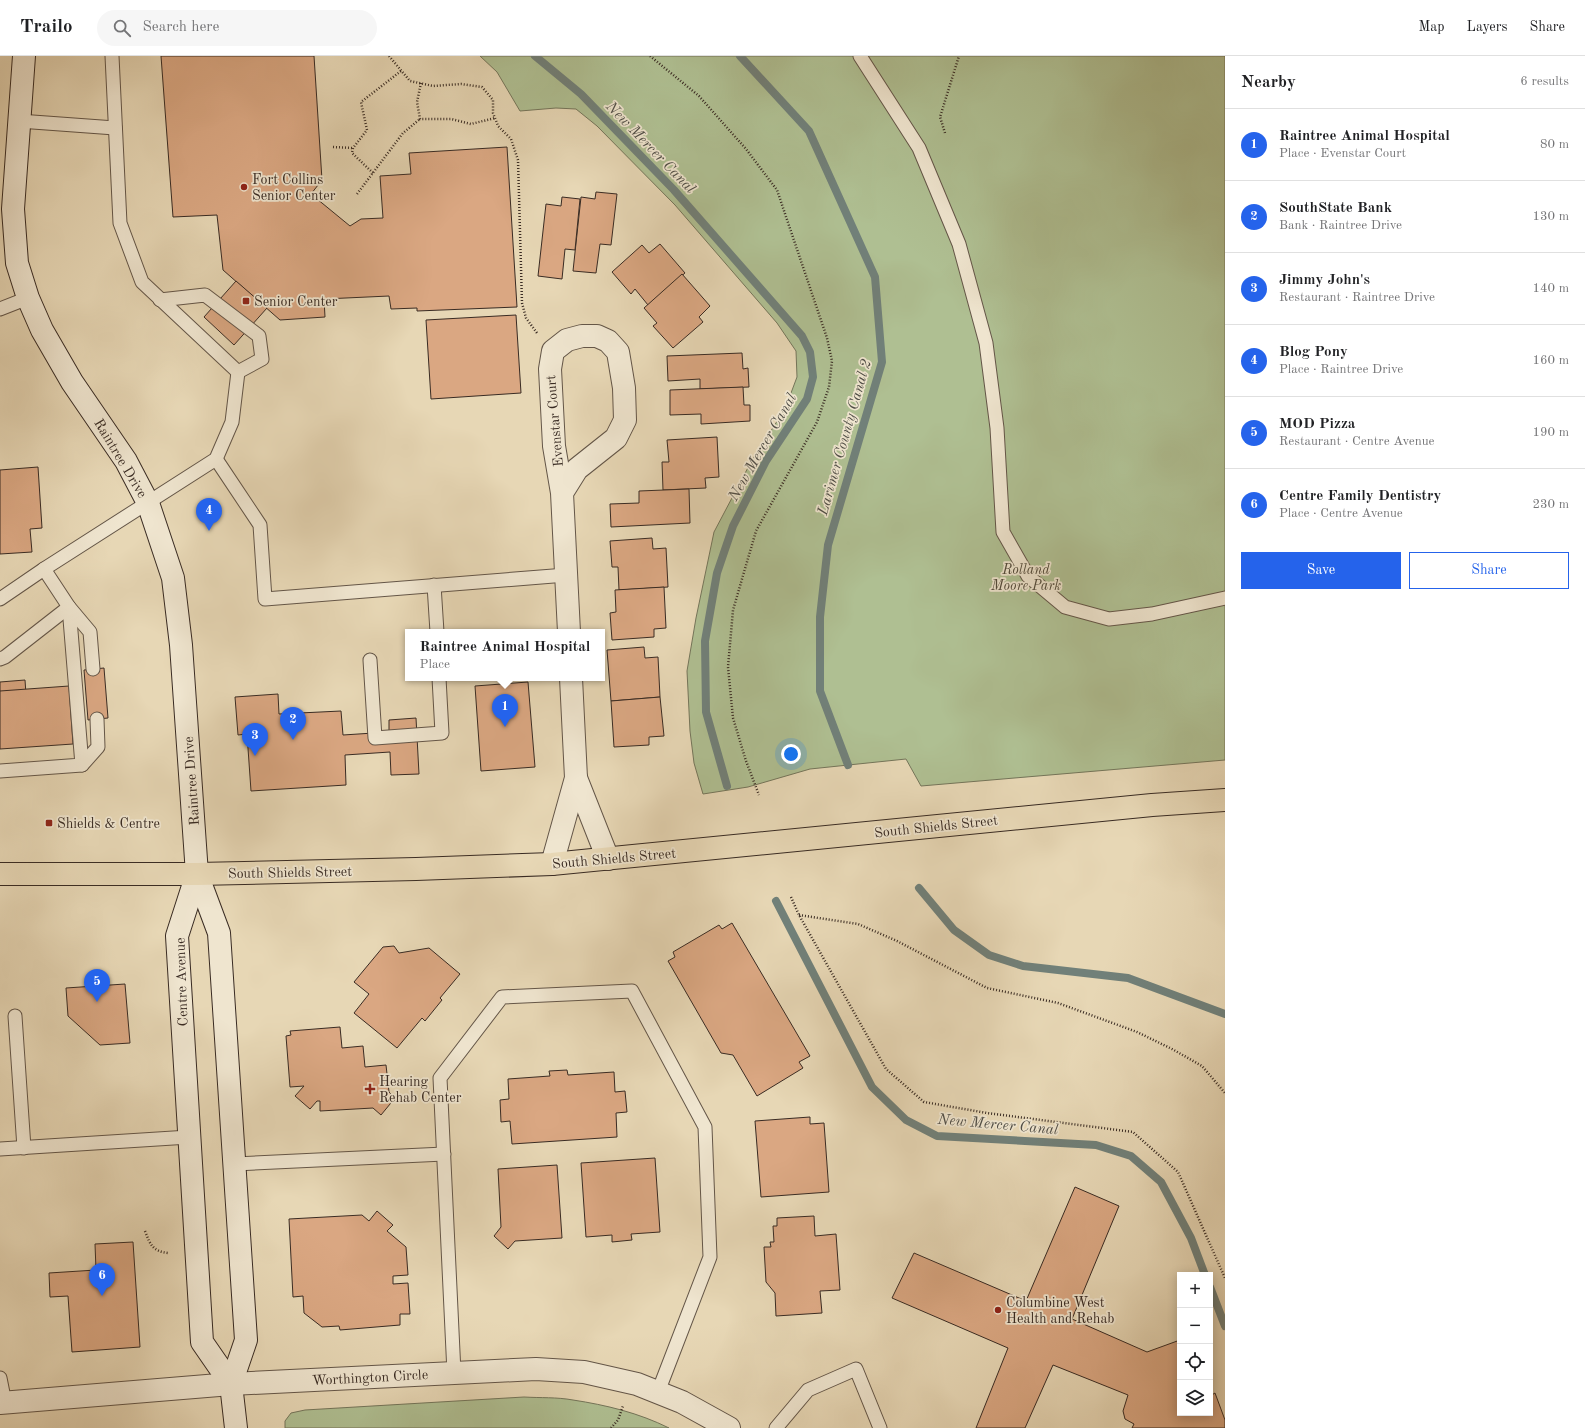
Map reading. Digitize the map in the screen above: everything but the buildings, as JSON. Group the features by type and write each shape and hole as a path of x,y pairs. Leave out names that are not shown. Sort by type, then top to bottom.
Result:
{"main road":[{"name":"South Shields Street","path":"0,874 196,874 552,864 1152,805 1225,800"}],"street":[{"name":"Raintree Drive","path":"24,56 13,209 18,262 28,298 42,330 72,382 126,461 148,503 160,537 174,586 181,644 196,874"},
{"name":"Evenstar Court","path":"562,493 577,469 616,438 625,420 624,388 618,352 608,341 597,336 582,336 567,340 554,351 550,369 554,446 562,493 569,629"},
{"path":"552,864 576,778 571,681"},
{"path":"576,778 608,859"},
{"name":"Centre Avenue","path":"196,874 177,936 202,1342 231,1384"},
{"name":"Centre Avenue","path":"196,874 219,933 246,1340 231,1384 236,1428"},
{"name":"Worthington Circle","path":"2,1403 231,1384 536,1369 584,1372 637,1384 682,1402 729,1428"}],"lane":[{"path":"112,56 120,223 142,282 238,372"},
{"path":"860,56 919,148 959,244 986,343 997,428 1003,532 1028,576 1065,607 1109,619 1152,614 1225,598"},
{"path":"19,121 116,128"},
{"path":"160,300 205,295 259,336 262,360 238,372"},
{"path":"0,309 28,298"},
{"path":"0,599 44,569 216,459 232,422 238,372"},
{"path":"216,459 260,525 265,598 566,575"},
{"path":"44,569 69,607 90,632 93,669"},
{"path":"434,585 437,629"},
{"path":"2,656 69,607"},
{"path":"69,607 82,765"},
{"path":"370,660 376,738 442,733 439,681"},
{"path":"0,771 82,765 98,747 96,719"},
{"path":"454,1373 440,1078 502,997 632,991 704,1127 710,1257 658,1392"},
{"path":"15,1016 24,1148"},
{"path":"0,1149 189,1138"},
{"path":"235,1164 444,1154"},
{"path":"776,1428 808,1390 856,1369 882,1426"},
{"path":"0,1378 2,1403"}],"path":[{"path":"389,56 410,81 433,86 461,84 482,87 493,100 493,113 498,126 512,139 518,160 522,303 526,318 554,351"},
{"path":"650,56 699,96 746,149 777,190 827,338 832,361 829,387 817,422 756,531 733,610 728,667 733,718 746,761 759,795"},
{"path":"944,133 940,117 960,56"},
{"path":"373,173 352,153 353,148 367,130 361,102 401,71"},
{"path":"420,119 417,102 421,83"},
{"path":"357,194 403,133 420,119 451,119 470,124 495,118"},
{"path":"333,147 353,148"},
{"path":"791,897 799,915 886,1069 924,1102 987,1113 1133,1132 1178,1172 1225,1278"},
{"path":"799,915 858,924 897,941 987,988 1058,1002 1137,1032 1202,1066 1225,1094"},
{"path":"145,1231 150,1244 158,1252 168,1253"}],"green space":[{"name":"Rolland Moore Park","path":"480,56 1225,56 1225,760 921,786 906,759 810,769 748,787 703,794 694,763 690,731 687,671 696,618 714,532 752,460 785,409 797,377 796,351 777,323 675,205 597,126 576,109 556,108 520,111 497,72"},
{"path":"524,1397 561,1398 598,1404 646,1418 669,1428 285,1428 285,1421 291,1413 305,1410"}],"waterway":[{"name":"New Mercer Canal","path":"535,56 581,94 674,190 802,336 810,352 813,377 807,399 766,461 733,526 717,573 705,641 706,712 727,786"},
{"name":"Larimer County Canal 2","path":"740,56 809,131 875,277 882,362 828,545 820,617 820,691 848,765"},
{"name":"Larimer County Canal 2","path":"919,888 954,930 989,955 1023,966 1128,978 1225,1014"},
{"name":"New Mercer Canal","path":"776,901 872,1087 906,1120 937,1136 1096,1145 1131,1156 1161,1182 1191,1238 1204,1272"},
{"name":"New Mercer Canal","path":"1213,1295 1225,1326"}],"place":[{"name":"Fort Collins Senior Center","path":"244,187"},
{"name":"Senior Center","path":"246,301"},
{"name":"Blog Pony","path":"209,531"},
{"name":"Raintree Animal Hospital","path":"505,727"},
{"name":"SouthState Bank","path":"293,740"},
{"name":"Jimmy John's","path":"255,756"},
{"name":"Shields & Centre","path":"49,823"},
{"name":"MOD Pizza","path":"97,1002"},
{"name":"Hearing Rehab Center","path":"370,1089"},
{"name":"Centre Family Dentistry","path":"102,1296"},
{"name":"Columbine West Health and Rehab","path":"998,1310"}]}
